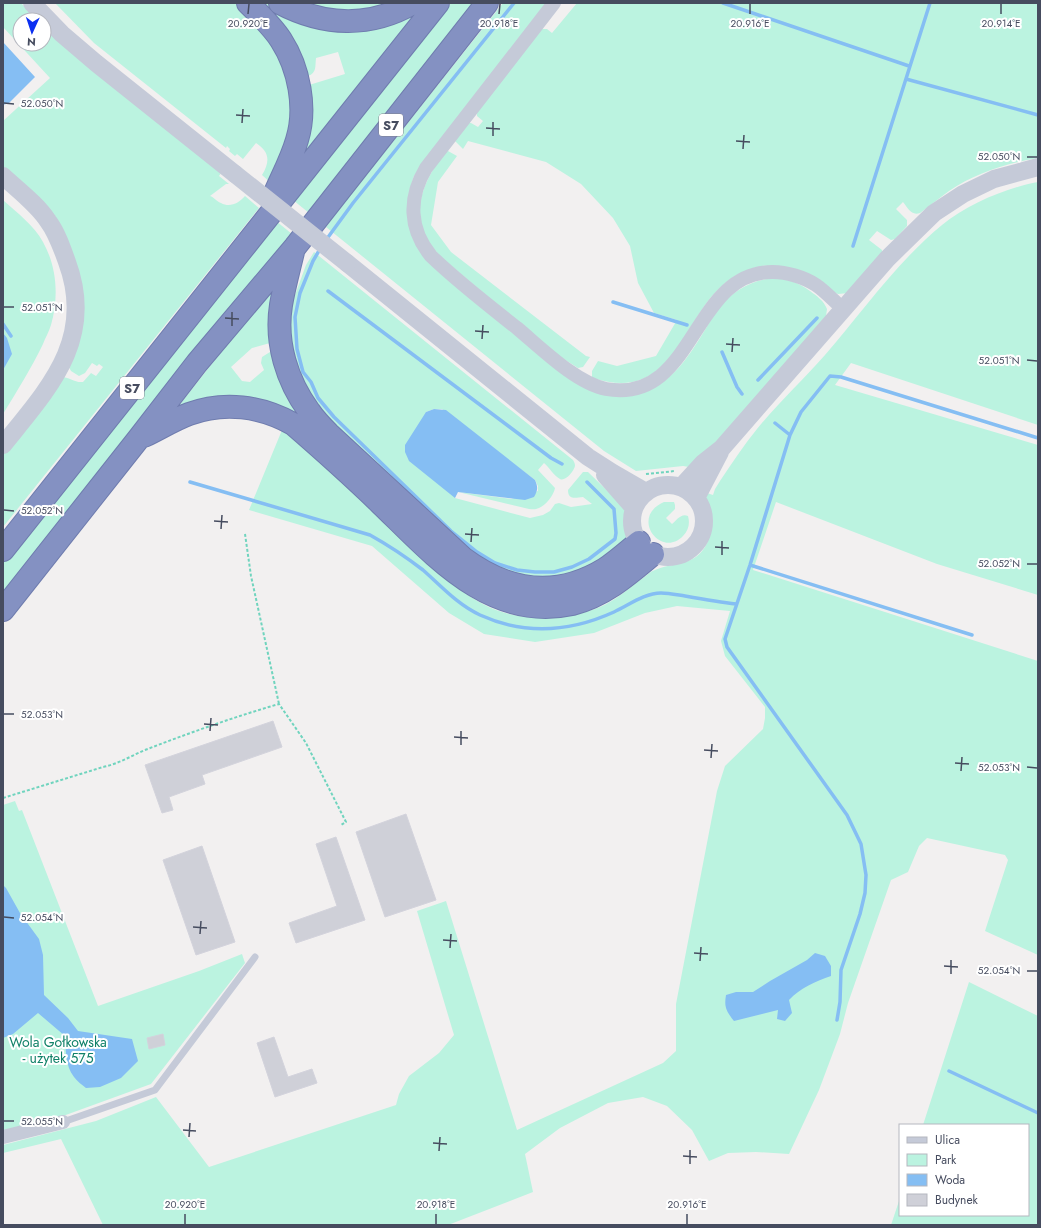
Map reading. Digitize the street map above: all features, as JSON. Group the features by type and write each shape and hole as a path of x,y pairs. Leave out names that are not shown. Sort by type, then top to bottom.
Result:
{"highway":[{"path":"248,3 280,38 288,52 298,82 301,98 301,112 297,140 261,226"},
{"path":"280,3 305,14 340,22 378,18 399,11 413,3"},
{"name":"S7","path":"3,550 438,3"},
{"name":"S7","path":"3,610 197,363 295,246 487,3"},
{"path":"295,246 281,306 279,332 285,365 291,381 309,412 329,434 463,558 477,569 495,578 515,584 532,587 560,587 583,580 646,548"},
{"path":"139,438 188,414 223,406 247,407 284,418 338,463 457,575 493,595 518,604 556,606 572,604 604,592 620,581 646,548"}],"street":[{"path":"32,3 62,34 96,63 588,457 646,492"},
{"path":"554,3 419,179 414,199 413,215 420,238 424,247 431,256 494,310 565,367 593,385 607,389 628,389 649,383 658,378 674,364 707,312 720,298 739,281 760,272 779,272 804,279 815,285 843,309"},
{"path":"679,479 696,498 703,509 704,522 702,535 689,550 677,556 665,557 646,548 632,526 632,514 640,497 650,489 662,485 674,485 679,479 722,448 887,259 934,213 963,194 994,179 1038,168"},
{"path":"3,176 39,209 49,221 60,243 71,271 77,311 71,343 64,361 47,390 3,445"},
{"path":"696,498 712,470 722,448"},
{"path":"588,457 634,508"},
{"path":"3,1137 63,1122"}],"lane":[{"path":"63,1122 155,1090 255,957"}],"path":[{"path":"639,475 679,479"},
{"path":"245,534 251,576 280,704 309,750 346,822 341,825"},
{"path":"3,798 116,764 144,750 253,711 280,704"}],"green space":[{"path":"3,3 21,3 30,12 12,12 12,37 3,27"},
{"path":"55,3 241,3 279,49 295,111 273,185 262,175 265,170 267,158 261,146 256,143 243,159 237,154 235,156 229,151 230,149 227,146 226,148 94,43"},
{"path":"257,3 269,3 290,15 424,7 303,158 309,85 345,74 338,52 316,58 314,71 308,76"},
{"path":"295,3 401,3 360,14"},
{"path":"451,3 476,3 309,213 293,200"},
{"path":"503,3 547,3 414,176 409,198 411,233 607,395 629,395 648,390 663,382 688,357 719,307 739,290 750,284 774,278 786,280 798,284 813,293 826,306 826,316 704,457 689,467 683,466 636,471 604,451 326,227"},
{"path":"577,3 1038,3 1038,158 1003,166 980,174 949,191 917,214 908,209 903,202 896,209 907,220 907,226 895,239 891,240 877,231 869,240 882,250 882,253 849,293 838,294 777,269 765,266 754,268 725,283 708,302 680,344 665,363 647,377 623,383 593,378 592,371 598,361 617,366 656,356 677,320 654,313 638,283 630,246 613,218 581,184 546,162 468,141 463,149 455,141 466,123 471,123 478,127 483,121 477,116 477,109 540,29 547,29 552,33"},
{"path":"52,33 221,173 219,176 229,184 226,184 210,196 219,202 231,205 237,203 245,196 259,208 3,527 3,453 61,377 77,382 83,382 91,373 96,376 103,367 99,364 97,366 92,363 85,373 79,376 71,371 68,365 80,282 3,168 3,121 50,78 26,52 52,52"},
{"path":"448,151 457,156 438,182 431,225 451,252 586,356 590,357 583,367 578,368 559,356 442,258 430,244 420,219 422,196 425,185 437,163 444,152"},
{"path":"1038,182 1038,425 851,363 835,385 1038,445 1038,595 937,564 776,502 753,570 1038,661 1038,955 985,931 1008,860 1005,855 927,838 919,846 908,872 891,880 848,1003 840,1034 819,1090 789,1154 756,1152 728,1153 709,1161 692,1130 667,1106 643,1097 608,1103 560,1128 525,1154 533,1192 448,1225 103,1225 61,1139 3,1153 3,1145 96,1121 156,1097 209,1167 396,1105 399,1094 409,1076 439,1053 454,1035 417,911 446,901 517,1130 663,1063 676,1051 676,1004 717,791 725,766 763,729 765,718 765,707 725,656 721,641 730,611 677,606 645,613 594,633 535,642 484,634 449,613 372,546 249,510 282,430 295,438 441,573 472,598 496,610 526,617 557,617 586,612 612,601 652,571 690,560 697,556 707,543 710,534 710,517 706,503 707,493 713,495 720,481 757,429 825,355 895,271 926,239 952,217 963,210 1013,188"},
{"path":"3,200 30,224 43,242 48,252 54,272 56,293 54,314 43,344 24,380 3,414"},
{"path":"276,221 292,234 3,594 3,562"},
{"path":"314,252 575,463 571,473 567,478 562,480 556,476 544,463 538,470 555,488 553,494 546,503 536,509 529,509 458,492 511,499 538,491 538,486 535,480 442,409 434,409 426,412 455,498 530,518 543,515 550,511 555,504 559,503 571,507 592,504 583,497 572,498 568,493 568,490 583,472 588,472 625,508 627,512 627,542 623,550 560,581 492,571 314,409 289,346 291,306 306,265"},
{"path":"276,282 270,343 252,348 231,367 242,381 250,382 264,370 261,363 262,357 270,352 273,352 303,418 288,415 170,417"},
{"path":"664,502 674,502 675,509 666,518 672,524 683,515 688,516 689,524 687,531 683,536 674,542 666,542 658,539 652,533 649,525 649,517 654,509"},
{"name":"Wola Gołkowska - użytek 575","path":"15,801 19,811 22,810 98,1006 199,971 242,954 245,963 151,1084 63,1116 3,1131 3,805"},
{"path":"969,982 1038,1016 1038,1225 891,1225 899,1201 899,1216 1029,1216 1029,1124 923,1124"}],"water":[{"path":"3,42 35,77 9,103 3,105"},
{"path":"3,333 7,338 12,354 3,370"},
{"path":"434,409 446,410 535,480 537,488 534,497 525,500 458,492 455,498 409,461 405,452 405,445 426,412"},
{"path":"3,885 20,913 39,939 43,955 44,995 68,1018 78,1031 132,1039 138,1061 121,1078 100,1087 86,1088 83,1086 74,1077 69,1068 66,1057 65,1036 38,1013 13,1034 3,1038"},
{"path":"815,953 825,956 831,966 831,976 808,985 793,996 789,1000 792,1013 785,1021 777,1019 778,1010 734,1021 726,1009 726,995 736,992 753,992 807,960"}],"building":[{"path":"273,721 282,747 202,775 205,784 169,797 173,810 162,813 145,765"},
{"path":"406,814 436,900 385,917 356,832"},
{"path":"336,837 365,920 296,943 289,923 337,906 316,844"},
{"path":"202,846 235,942 196,955 163,860"},
{"path":"163,1034 165,1045 149,1049 147,1038"},
{"path":"274,1037 288,1077 312,1069 317,1083 275,1097 257,1043"}],"waterway":[{"path":"326,240 353,203 514,3"},
{"path":"723,3 909,66"},
{"path":"853,246 930,3"},
{"path":"906,79 1038,115"},
{"path":"320,249 313,261 300,293 295,317 297,349 303,372 311,382 318,398 334,417 451,531 477,552 495,563 517,570 554,572 572,567 589,559 615,539 614,509 587,482"},
{"path":"328,291 551,458 562,464"},
{"path":"613,302 687,325"},
{"path":"758,380 817,318"},
{"path":"3,324 11,336"},
{"path":"722,352 737,387 742,394"},
{"path":"837,1020 840,1002 841,970 860,914 865,893 866,875 861,844 847,815 727,647 725,639 750,565 790,435 801,412 830,376 841,377 1038,438"},
{"path":"775,423 790,435"},
{"path":"190,482 370,535 417,565 464,606 480,615 513,626 547,628 581,624 614,612 643,597 661,593 736,604"},
{"path":"750,565 972,635"},
{"path":"949,1071 1038,1113"}]}
